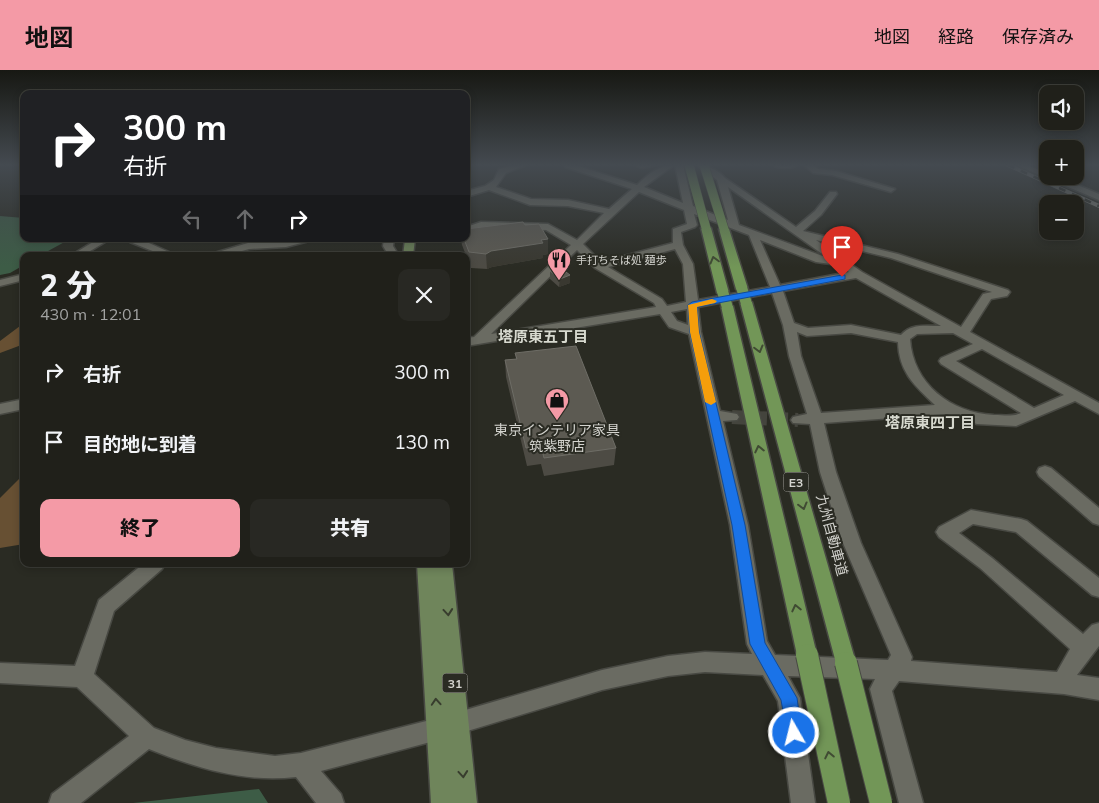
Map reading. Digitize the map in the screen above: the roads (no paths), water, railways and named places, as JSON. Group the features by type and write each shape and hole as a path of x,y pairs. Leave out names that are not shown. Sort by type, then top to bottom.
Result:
{"highway":[{"name":"E3","path":"698,199 725,299 839,803"},
{"name":"九州自動車道","path":"714,199 744,295 846,663 880,803"}],"main road":[{"name":"31","path":"426,567 448,726 465,803"},
{"name":"31","path":"443,567 448,726 443,803"}],"street":[{"path":"522,199 530,202 568,203 611,212"},
{"path":"472,341 625,199"},
{"path":"665,199 820,260 838,261"},
{"path":"685,199 692,225 676,231 678,245 688,264 695,332 739,525 757,644 789,698 803,803"},
{"path":"727,199 735,227"},
{"path":"751,199 858,274 1099,409"},
{"path":"798,232 818,213 829,199"},
{"path":"470,229 481,225 548,227 577,244 599,266 658,301 673,324 695,332"},
{"path":"798,232 894,256 1004,292 1003,294 987,296 966,329 916,330 910,332 904,339 905,356 916,380 948,409 976,419 1016,421 1075,396"},
{"path":"753,234 789,325 807,420 828,472 852,543 902,657 881,689 911,803"},
{"path":"82,252 100,242"},
{"path":"139,242 163,252"},
{"path":"228,252 248,246 294,242"},
{"path":"599,266 678,245"},
{"path":"472,341 692,305 858,274"},
{"path":"4,283 20,278"},
{"path":"789,325 807,332 850,329 904,339"},
{"path":"982,344 946,361 1033,414"},
{"path":"0,409 20,405"},
{"path":"807,420 948,409"},
{"path":"714,416 732,417"},
{"path":"1045,472 1099,518"},
{"path":"1083,647 986,563 945,532 971,518 1021,526 1099,589"},
{"path":"82,677 106,606 152,567"},
{"path":"1064,683 1067,671 1083,647 1099,632"},
{"path":"0,673 82,677 146,737 185,752 241,765 275,768 301,765 448,726 602,680 668,666 705,662 892,670 1064,683 1099,689"},
{"path":"60,803 146,737"},
{"path":"301,765 332,803"}],"tunnel":[{"path":"732,417 798,420"}],"railway":[{"path":"1084,199 1099,206"}],"place":[{"name":"手打ちそば処 麺歩","path":"559,281"},
{"name":"東京インテリア家具 筑紫野店","path":"557,421"}],"district":[{"name":"塔原東五丁目","path":"543,336"},
{"name":"塔原東四丁目","path":"930,422"}]}
